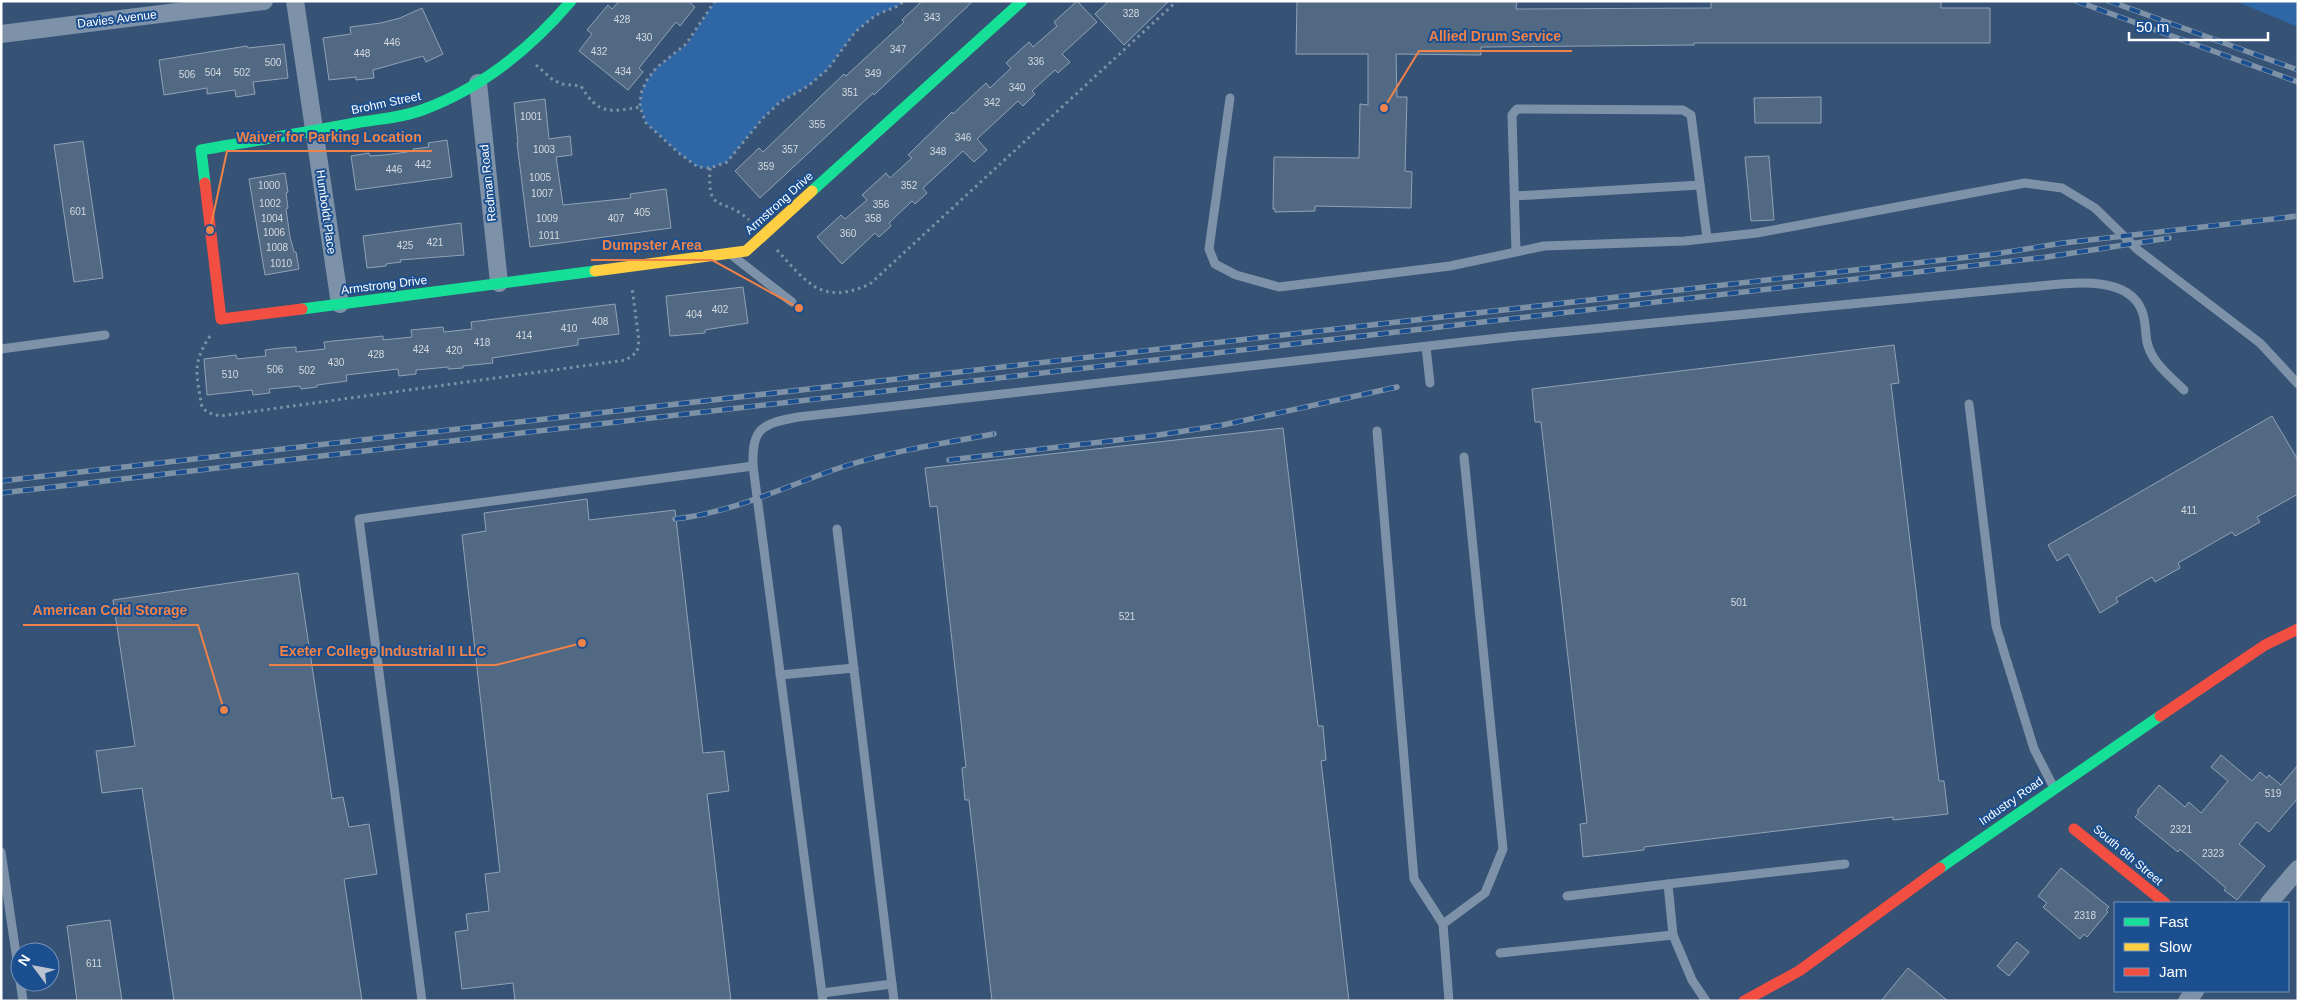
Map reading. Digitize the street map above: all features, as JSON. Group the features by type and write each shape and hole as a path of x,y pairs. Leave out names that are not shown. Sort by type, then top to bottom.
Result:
{"street":[{"name":"Davies Avenue","path":"1,34 264,1"},
{"name":"Humboldt Place","path":"295,1 340,304"},
{"name":"Brohm Street","path":"221,318 201,150 421,111 466,91 521,52 556,19 571,1"},
{"name":"Armstrong Drive","path":"221,318 746,252 1022,1"},
{"name":"Redman Road","path":"478,83 499,283"},
{"name":"Industry Road","path":"1744,1001 1799,971 1900,896 2055,788 2265,645 2298,629"},
{"name":"South 6th Street","path":"2074,828 2164,902"},
{"path":"2270,902 2298,869"}],"lane":[{"path":"1230,98 1209,249 1215,264 1236,275 1279,287 1450,266 1544,246 1685,241 1757,233 2025,182 2062,188 2095,208 2138,250 2260,343 2298,384"},
{"path":"1516,252 1512,115 1517,109 1683,110 1691,115 1707,238"},
{"path":"1515,196 1700,185"},
{"path":"730,254 792,302"},
{"path":"892,984 822,997 753,466 753,443 766,426 778,421 798,417 1426,347 2018,288 2098,283 2129,292 2142,310 2147,342 2152,356 2184,390"},
{"path":"1,349 105,335"},
{"path":"1426,347 1430,383"},
{"path":"1969,404 1996,626 2034,750 2055,788"},
{"path":"1377,431 1414,878 1443,924 1449,1001"},
{"path":"1443,924 1485,893 1503,849 1464,457"},
{"path":"422,1001 359,519 753,466"},
{"path":"837,529 894,1001"},
{"path":"780,676 854,668"},
{"path":"1,852 23,1001"},
{"path":"1567,896 1845,864"},
{"path":"1668,884 1672,936 1692,980 1706,1001"},
{"path":"1500,954 1672,936"}],"path":[{"path":"715,1 686,44 656,68 647,80 641,93 640,107 646,124 680,154 698,167 710,168 727,162 763,118 780,102 808,86 828,69 855,32 876,15 898,6 904,1"},
{"path":"710,168 709,189 712,197 718,204 740,212 764,235 804,281 820,290 834,294 852,292 870,284 1177,1"},
{"path":"521,52 553,80 562,84 581,86 592,103 602,109 610,112 640,107"},
{"path":"221,318 199,352 196,367 202,408 209,413 220,416 626,360 637,352 638,341 629,267"}],"shaded area":[{"path":"715,1 904,1 898,6 876,15 855,32 828,69 808,86 780,102 763,118 727,162 710,168 698,167 680,154 646,123 640,107 641,93 647,80 656,68 687,44"},
{"path":"2235,1 2298,1 2298,27"}],"building":[{"path":"619,1 688,1 695,7 680,26 676,22 639,68 643,72 628,90 579,51 592,34 587,30 608,5 612,9"},
{"path":"922,1 973,1 874,95 873,93 760,198 735,171 759,148 763,152 844,74 846,76 904,22 902,20"},
{"path":"1077,1 1097,22 1062,54 1070,62 1058,73 1055,70 1032,91 1035,94 1023,106 1018,101 977,139 987,150 974,162 963,151 923,188 927,193 915,204 912,201 889,223 891,226 879,237 875,233 842,264 817,237 841,215 845,219 867,200 862,195 886,173 890,178 912,158 908,155 952,112 953,114 986,83 990,88 1011,68 1006,63 1029,42 1033,47 1057,26 1054,22"},
{"path":"1109,1 1169,1 1124,45 1095,14"},
{"path":"1297,1 1517,1 1516,9 1711,8 1711,1 1941,1 1941,8 1990,8 1990,43 1694,43 1694,45 1481,47 1481,55 1396,54 1397,97 1407,97 1405,171 1412,172 1411,208 1315,206 1315,211 1275,212 1275,209 1273,209 1274,157 1359,158 1360,104 1368,105 1368,54 1296,54"},
{"path":"422,8 443,54 426,62 423,56 373,70 374,78 356,80 356,77 329,80 323,38 351,34 350,27 381,23 400,18"},
{"path":"284,44 288,78 253,82 255,94 236,97 235,90 207,94 207,88 164,95 159,60 247,46 248,48"},
{"path":"1821,97 1821,123 1755,123 1754,98"},
{"path":"545,99 549,139 570,136 572,155 556,157 563,205 631,198 630,194 666,189 671,228 530,247 514,103"},
{"path":"447,140 452,177 356,190 351,156 369,153 370,156 385,155 414,151 413,149 429,147 428,143"},
{"path":"83,141 103,278 74,282 54,145"},
{"path":"1769,156 1774,220 1751,221 1745,157"},
{"path":"285,173 288,192 286,193 288,208 286,209 290,237 294,252 296,252 299,269 265,275 249,179"},
{"path":"461,223 464,255 400,260 401,262 386,264 386,266 367,268 363,236"},
{"path":"743,287 748,323 705,330 705,333 670,336 666,296"},
{"path":"615,304 619,334 578,339 578,345 492,358 493,363 463,366 463,368 448,369 448,367 416,370 416,374 399,376 398,369 346,375 347,381 317,385 317,387 301,389 300,386 269,389 270,393 253,395 252,390 207,395 204,359 236,355 237,359 266,356 265,350 281,348 296,347 296,352 325,349 324,342 383,336 383,340 412,337 411,330 443,327 444,332 472,329 471,322"},
{"path":"1894,345 1899,383 1891,384 1939,781 1944,781 1948,814 1893,820 1893,817 1644,847 1644,850 1583,857 1580,824 1587,823 1541,422 1535,422 1532,389"},
{"path":"2272,416 2298,460 2298,494 2257,517 2260,522 2235,536 2232,532 2178,563 2180,568 2155,582 2152,577 2116,598 2118,602 2100,613 2068,554 2057,561 2048,545"},
{"path":"1283,428 1318,726 1323,726 1326,760 1321,761 1349,1001 992,1001 969,800 965,800 962,768 966,767 937,506 930,507 925,468"},
{"path":"587,499 589,520 675,510 703,753 724,751 729,791 707,794 731,1001 515,1001 513,983 462,989 455,932 468,930 466,914 489,911 485,874 500,872 462,535 486,531 484,513"},
{"path":"298,573 332,799 343,797 349,827 369,824 377,874 344,879 362,1001 174,1001 142,788 102,793 96,751 135,746 113,600"},
{"path":"2221,755 2252,781 2260,772 2267,778 2269,775 2281,785 2298,765 2298,798 2269,832 2257,822 2239,844 2265,866 2237,900 2224,890 2226,888 2180,849 2178,852 2135,817 2139,812 2137,811 2159,785 2185,807 2189,802 2201,813 2228,781 2211,767"},
{"path":"2061,868 2109,907 2106,910 2108,912 2087,937 2084,934 2080,939 2043,907 2047,903 2038,896"},
{"path":"110,920 122,1001 77,1001 67,926"},
{"path":"2017,942 2029,952 2009,976 1997,966"},
{"path":"1908,968 1948,1001 1881,1001"}],"railway":[{"path":"2076,1 2298,82"},
{"path":"2109,1 2298,70"},
{"path":"1,481 1995,254 2063,243 2298,216"},
{"path":"1,493 2047,257 2169,238"},
{"path":"949,460 1152,436 1223,425 1397,387"},
{"path":"675,519 719,511 861,461 994,434"}],"traffic: fast":[{"path":"205,183 201,150 397,117 414,113 444,101 485,78 522,51 571,1"},
{"path":"812,191 1022,1"},
{"path":"302,309 595,271"},
{"path":"1940,868 2160,716"}],"traffic: slow":[{"path":"595,271 746,251 812,191"}],"traffic: jam":[{"path":"205,183 221,319 302,309"},
{"path":"2160,716 2265,645 2298,629"},
{"path":"2074,829 2164,902"},
{"path":"1744,1001 1799,971 1940,868"}],"place":[{"name":"Allied Drum Service","path":"1384,108"},
{"name":"Waiver for Parking Location","path":"210,230"},
{"name":"Dumpster Area","path":"799,308"},
{"name":"Exeter College Industrial II LLC","path":"582,643"},
{"name":"American Cold Storage","path":"224,710"}]}
